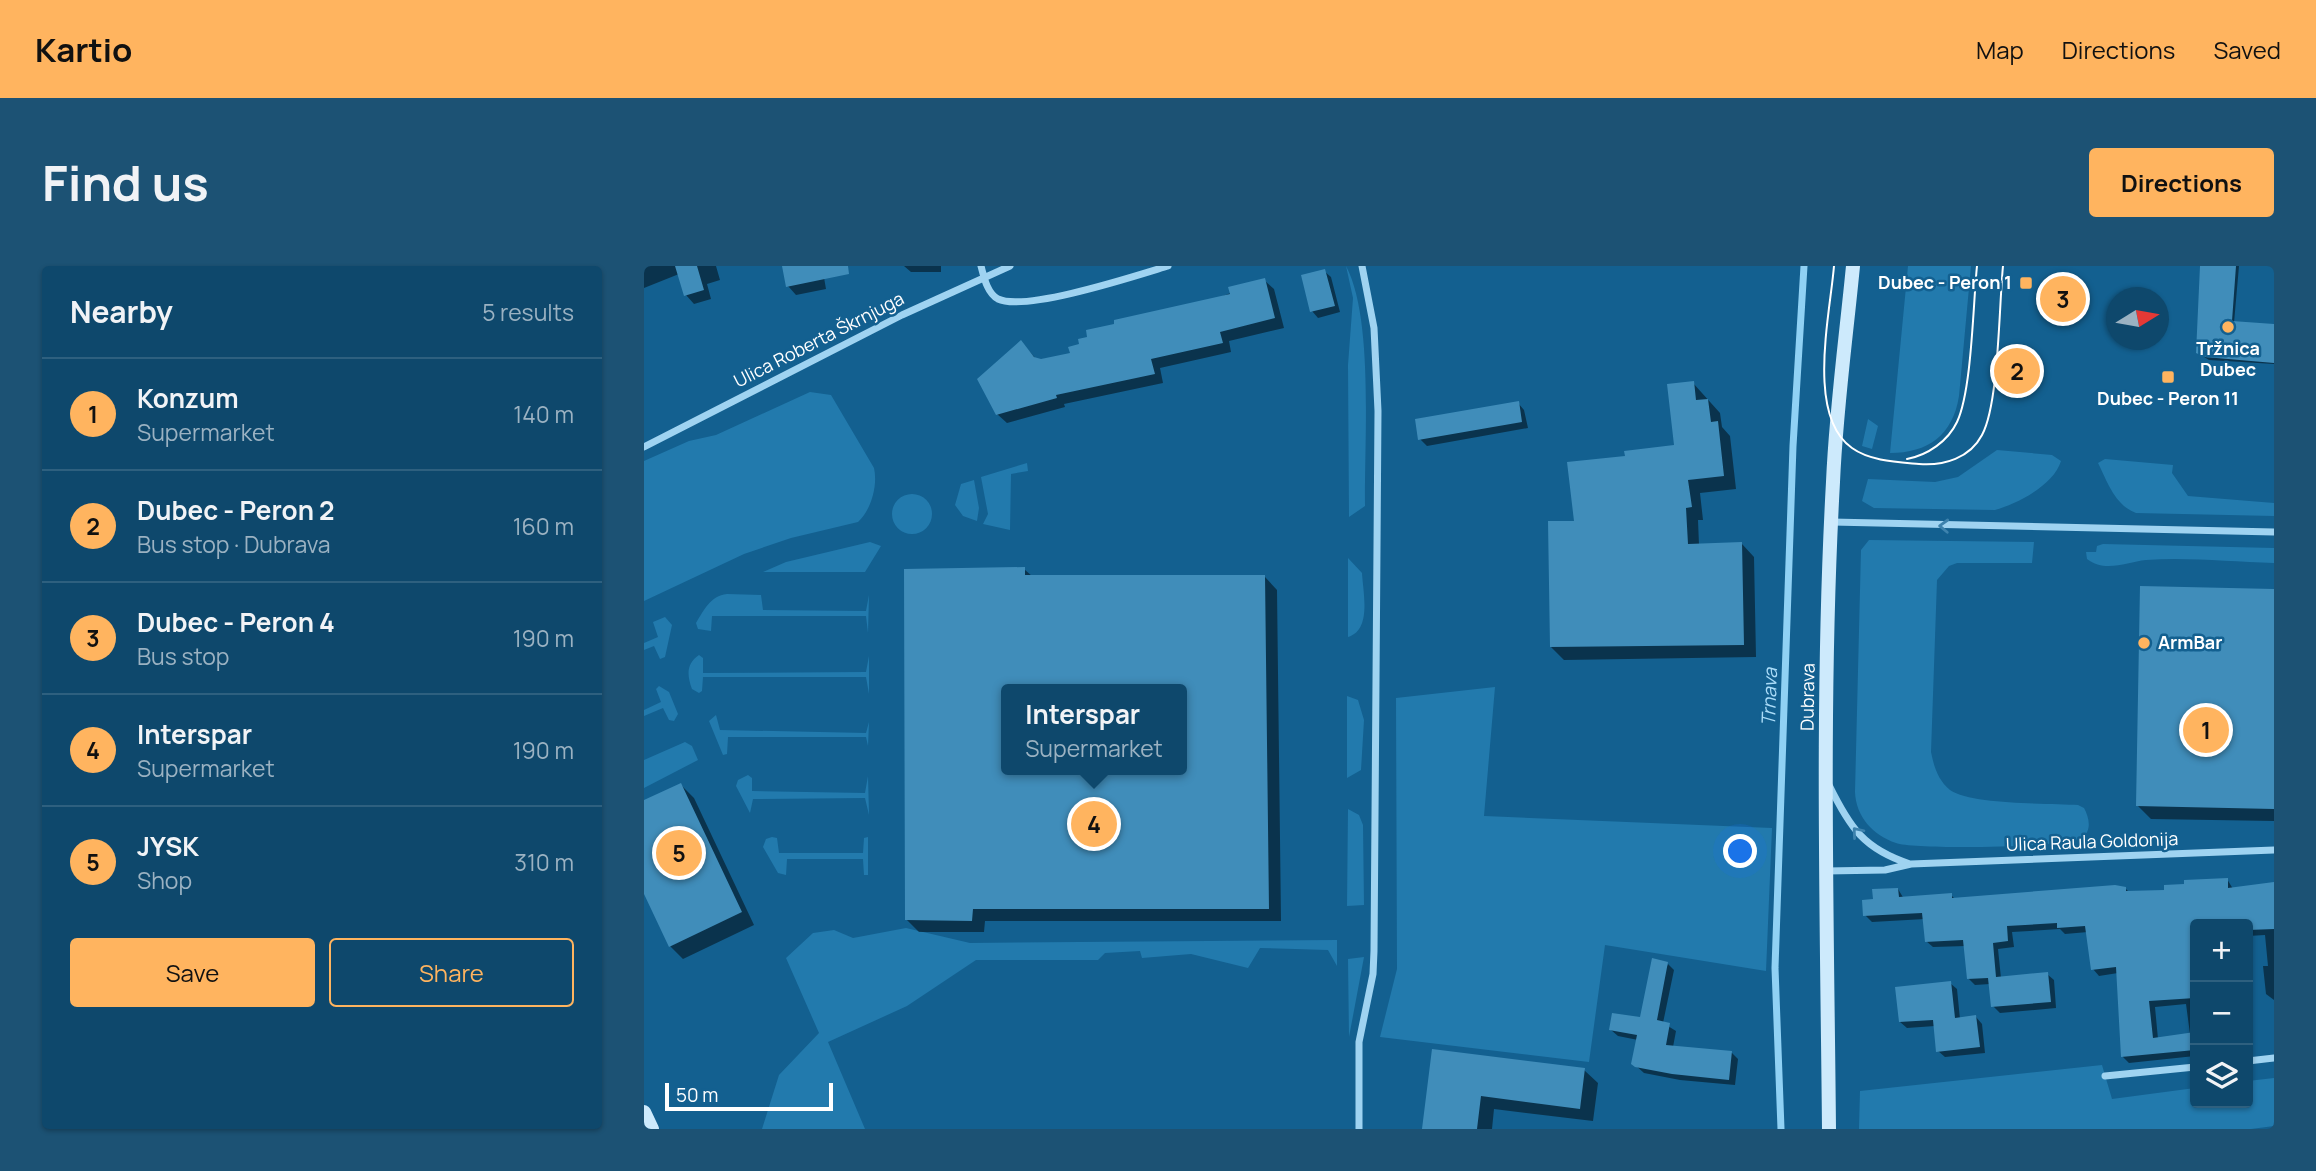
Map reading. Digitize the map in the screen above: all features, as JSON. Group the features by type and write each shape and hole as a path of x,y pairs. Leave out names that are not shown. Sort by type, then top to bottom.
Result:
{"main road":[{"name":"Dubrava","path":"1829,1129 1825,777 1831,522 1853,266"},
{"path":"644,1112 652,1129"}],"street":[{"path":"981,266 991,294 1000,300 1015,303 1037,300 1168,266"},
{"name":"Ulica Roberta Škrnjuga","path":"644,447 902,315 1010,266"},
{"path":"1359,1129 1359,1042 1373,975 1374,951 1378,411 1374,328 1362,266"},
{"path":"1831,522 2274,532"},
{"name":"Ulica Raula Goldonija","path":"1825,777 1856,833 1876,850 1911,864"},
{"name":"Ulica Raula Goldonija","path":"1826,871 1885,870 1911,864 2274,850"},
{"path":"2253,1060 2274,1058"},
{"path":"2105,1076 2190,1068"}],"shaded area":[{"path":"1346,266 1355,289 1361,317 1366,382 1365,506 1349,517 1348,365 1353,298"},
{"path":"1908,266 1971,266 1959,396 1951,421 1936,439 1916,450 1890,453"},
{"path":"810,392 831,395 874,468 874,490 863,517 858,522 791,538 744,554 644,601 644,461 689,441 716,435"},
{"path":"1868,419 1878,426 1872,449 1862,446"},
{"path":"1997,450 2052,455 2061,461 2051,478 2034,492 1995,510 1874,508 1862,501 1868,479 1935,482 1958,477"},
{"path":"2105,459 2173,465 2172,473 2188,496 2274,503 2274,516 2136,513 2123,505 2113,493 2098,463"},
{"path":"1027,463 1028,471 1011,474 1010,530 983,524 988,514 981,477"},
{"path":"974,480 979,508 977,521 963,516 955,505 961,484"},
{"path":"912,494 926,500 932,514 926,528 912,534 898,528 892,514 898,500"},
{"path":"1869,540 2034,542 2032,563 1957,563 1949,566 1937,580 1931,752 1942,782 1960,795 1992,801 2078,805 2084,808 2089,823 2088,831 2083,837 2072,841 2024,846 1932,847 1896,843 1867,824 1856,801 1855,792 1861,550"},
{"path":"870,542 881,546 865,572 763,572 786,562"},
{"path":"2097,546 2274,548 2274,563 2162,559 2109,566 2087,559 2086,552 2096,552"},
{"path":"1348,558 1362,573 1364,610 1360,627 1348,637"},
{"path":"727,594 761,595 763,610 866,611 869,595 868,633 866,616 712,616 711,631 698,629 696,623 708,604"},
{"path":"665,617 672,625 665,657 660,659 654,646 644,650 644,643 658,637 653,622"},
{"path":"699,655 703,658 703,673 866,672 869,656 869,694 866,677 703,677 702,691 699,693 692,689 689,674 692,662"},
{"path":"659,686 669,692 678,714 674,721 669,720 663,708 644,716 644,710 661,702 656,689"},
{"path":"1495,687 1484,816 1772,828 1766,971 1605,945 1589,1062 1380,1037 1397,969 1396,698"},
{"path":"1347,696 1358,700 1364,720 1361,770 1347,778"},
{"path":"716,715 720,730 866,733 869,722 868,746 866,737 728,737 727,754 723,755 709,721"},
{"path":"685,742 692,746 698,760 644,788 644,760"},
{"path":"748,775 752,778 752,791 865,793 868,776 869,815 865,798 753,799 750,813 736,786 738,780"},
{"path":"1348,809 1359,815 1363,825 1364,905 1347,906"},
{"path":"868,837 868,875 864,875 863,859 787,859 786,875 778,873 763,847 766,839 777,838 779,853 863,853 864,838"},
{"path":"906,928 970,943 1337,940 1337,966 1328,950 1260,948 1248,968 1191,954 1142,958 1140,951 1105,953 1098,960 976,960 907,1006 828,1042 865,1129 762,1129 779,1075 819,1033 786,958 813,933 834,930 853,938"},
{"path":"1364,957 1349,1037 1348,959"},
{"path":"2102,1065 2112,1099 2190,1089 2190,1108 2253,1108 2253,1080 2274,1078 2274,1126 2251,1129 1859,1129 1860,1091"}],"building":[{"path":"675,266 697,266 704,290 684,296"},
{"path":"782,266 848,266 849,274 786,287"},
{"path":"2200,266 2236,266 2232,321 2274,324 2274,363 2205,357 2196,353"},
{"path":"1325,269 1335,306 1310,312 1301,275"},
{"path":"1265,278 1275,318 1220,332 1223,343 1151,359 1155,374 1056,395 1057,398 996,415 977,379 1021,340 1034,357 1041,359 1070,353 1068,347 1079,344 1078,339 1087,337 1086,330 1114,324 1114,320 1230,294 1228,287"},
{"path":"1694,381 1696,400 1708,399 1711,422 1718,421 1724,476 1688,480 1692,507 1686,508 1688,544 1742,542 1744,645 1550,647 1548,521 1574,521 1567,462 1625,456 1624,451 1674,445 1667,384"},
{"path":"1519,401 1522,422 1418,440 1415,419"},
{"path":"1025,567 1025,575 1265,575 1269,909 973,909 972,921 905,920 904,569"},
{"path":"2140,586 2274,589 2274,809 2136,806"},
{"path":"681,783 742,912 669,947 644,894 644,800"},
{"path":"2228,878 2228,888 2274,882 2274,929 2253,930 2253,919 2190,919 2190,998 2149,1001 2153,1038 2190,1033 2190,1050 2121,1057 2116,967 2091,970 2085,926 2057,928 2057,923 2007,926 2008,941 1993,943 1996,977 2048,972 2051,1002 1991,1007 1988,978 1967,979 1963,940 1925,942 1922,913 1863,916 1862,900 1873,899 1872,889 1898,888 1899,897 1952,893 1952,898 2115,885 2126,887 2126,891 2164,890 2164,885 2184,884 2184,880"},
{"path":"1652,958 1668,962 1657,1020 1670,1023 1666,1045 1732,1051 1729,1080 1635,1067 1631,1064 1637,1035 1609,1030 1612,1013 1640,1017"},
{"path":"1951,981 1955,1018 1976,1015 1980,1047 1936,1052 1933,1020 1899,1022 1895,987"},
{"path":"1432,1049 1585,1068 1580,1109 1481,1096 1477,1129 1422,1129"}],"waterway":[{"name":"Trnava","path":"1781,1129 1775,968 1793,446 1804,266"}],"tram line":[{"path":"1834,266 1824,363 1829,413 1838,433 1852,448 1867,456 1928,464 1947,462 1971,450 1982,435 1988,420 1995,378 2003,266"},
{"path":"1907,459 1936,446 1957,422 1969,369 1977,266"}],"place":[{"name":"Dubec - Peron 1","path":"2026,283"},
{"name":"Dubec - Peron 4","path":"2063,299"},
{"name":"Tržnica Dubec","path":"2228,327"},
{"name":"Dubec - Peron 2","path":"2017,371"},
{"name":"Dubec - Peron 11","path":"2168,377"},
{"name":"ArmBar","path":"2144,643"},
{"name":"Konzum","path":"2206,730"},
{"name":"Interspar","path":"1094,824"},
{"name":"JYSK","path":"679,853"}]}
